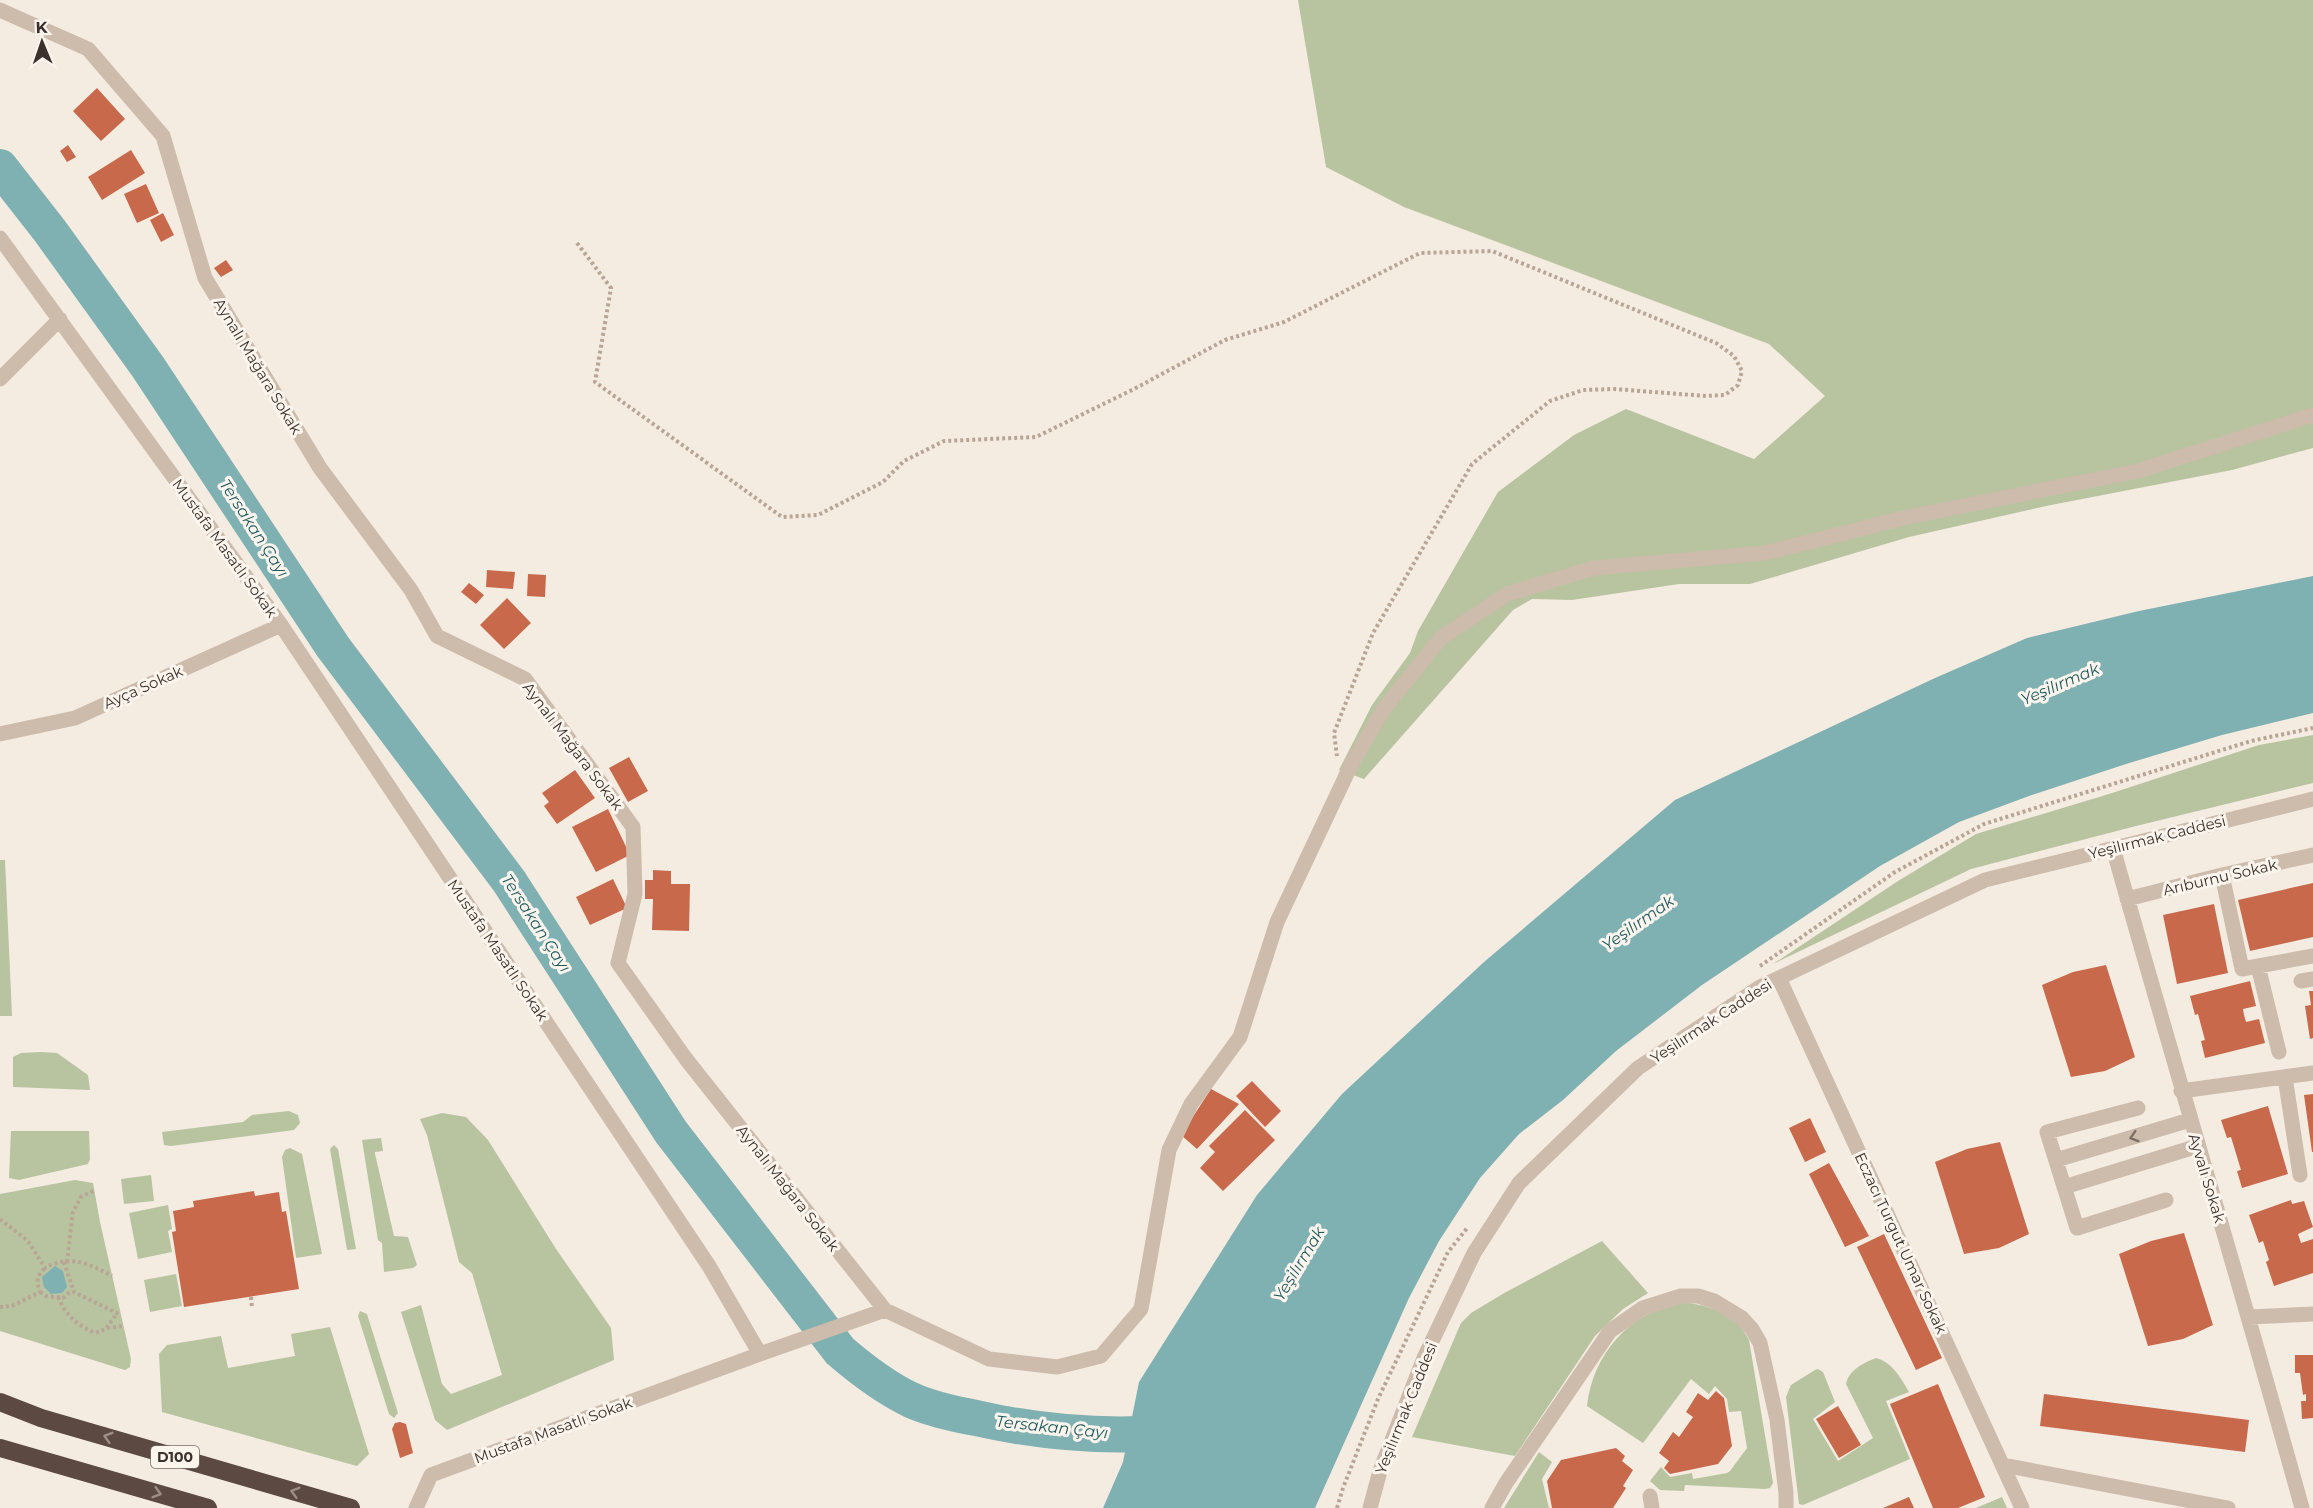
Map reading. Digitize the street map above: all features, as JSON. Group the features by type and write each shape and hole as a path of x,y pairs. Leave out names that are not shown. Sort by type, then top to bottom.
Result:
{"highway":[{"name":"D100","path":"0,1402 41,1418 351,1508"},
{"path":"0,1448 208,1508"}],"street":[{"name":"Aynalı Mağara Sokak","path":"0,10 88,49 163,136 205,278 320,468 411,590 437,636 525,679 633,827 635,894 618,963 686,1059 885,1310"},
{"name":"Mustafa Masatlı Sokak","path":"0,238 281,625 709,1266 760,1354 430,1475 416,1508"},
{"path":"0,379 60,319"},
{"path":"760,1354 885,1310 989,1359 1056,1366 1101,1356 1141,1309 1169,1150 1191,1104 1240,1037 1277,922 1340,789 1383,710 1441,638 1507,594 1594,568 1765,554 1908,517 2138,471 2313,415"},
{"name":"Ayça Sokak","path":"0,734 75,718 281,625"},
{"name":"Yeşilırmak Caddesi","path":"1370,1508 1380,1471 1424,1358 1473,1253 1519,1183 1638,1068 1760,987 1985,880 2313,799"},
{"name":"Ayvalı Sokak","path":"2113,848 2302,1508"},
{"name":"Arıburnu Sokak","path":"2127,899 2313,855"},
{"path":"2222,875 2242,969 2313,956"},
{"path":"2258,966 2279,1052"},
{"name":"Eczacı Turgut Umar Sokak","path":"1779,978 2022,1508"},
{"path":"2181,1091 2313,1073"},
{"path":"2285,1077 2300,1175"},
{"path":"2138,1108 2047,1132 2077,1228 2166,1200"},
{"path":"2056,1160 2190,1120"},
{"path":"2064,1187 2198,1146"},
{"path":"1492,1508 1512,1473 1610,1331 1643,1308 1681,1296 1698,1296 1729,1309 1752,1329 1760,1343 1777,1420 1786,1508"},
{"path":"2249,1317 2313,1314"},
{"path":"2003,1465 2228,1508"}],"path":[{"path":"577,243 611,288 595,382 782,517 818,515 883,482 904,461 944,441 1036,437 1134,389 1225,340 1284,322 1420,254 1492,251 1716,343 1734,356 1742,371 1738,385 1725,395 1706,396 1614,389 1583,390 1550,401 1472,464 1373,633 1334,733 1340,789"},
{"path":"1750,972 1895,872 1984,824 2251,741 2313,728"},
{"path":"95,1190 81,1197 73,1212 65,1262 72,1290 119,1314 106,1329"},
{"path":"0,1219 28,1241 45,1268"},
{"path":"1337,1508 1383,1388 1448,1252 1468,1226"},
{"path":"72,1290 63,1298 46,1296 40,1292 37,1285 39,1273 56,1262 87,1262 112,1276"},
{"path":"0,1307 12,1306 40,1292"},
{"path":"58,1297 65,1313 82,1327 95,1333 123,1326"},
{"path":"251,1297 252,1308"}],"green space":[{"path":"1298,0 2313,0 2313,448 2232,470 2046,506 1909,537 1750,584 1679,584 1572,600 1532,599 1513,610 1364,779 1339,770 1372,705 1410,653 1418,631 1498,492 1574,435 1626,409 1754,459 1825,396 1769,344 1404,207 1326,167"},
{"path":"2313,735 2313,783 1971,869 1773,964 1898,881 1976,834 2259,745"},
{"path":"0,860 5,860 12,1016 0,1016"},
{"path":"21,1053 57,1053 88,1075 90,1090 13,1087 13,1057"},
{"path":"289,1111 298,1115 300,1123 294,1130 164,1145 162,1132 243,1122 252,1115"},
{"path":"442,1113 466,1117 488,1140 556,1249 611,1328 614,1360 447,1430 435,1420 401,1312 421,1305 442,1384 451,1394 502,1375 472,1273 459,1262 427,1135 420,1119"},
{"path":"11,1131 89,1131 90,1159 88,1164 19,1180 9,1178"},
{"path":"381,1138 383,1151 375,1152 375,1154 394,1236 408,1237 417,1265 413,1268 384,1272 382,1243 378,1240 362,1140"},
{"path":"334,1145 338,1149 356,1249 347,1250 330,1149"},
{"path":"290,1148 302,1154 322,1254 296,1258 282,1157 285,1150"},
{"path":"151,1175 154,1201 124,1204 121,1179"},
{"path":"75,1180 93,1183 131,1359 130,1367 125,1370 0,1331 0,1194"},
{"path":"168,1205 172,1229 168,1231 172,1252 138,1259 129,1213"},
{"path":"1602,1241 1648,1293 1623,1309 1595,1336 1515,1456 1412,1437 1461,1323 1471,1313 1506,1292"},
{"path":"176,1274 182,1306 150,1312 144,1280"},
{"path":"1683,1302 1722,1312 1737,1323 1749,1340 1773,1483 1770,1488 1685,1485 1684,1491 1660,1490 1650,1481 1661,1467 1670,1477 1692,1473 1693,1479 1727,1473 1747,1448 1741,1411 1729,1412 1727,1399 1715,1386 1709,1394 1691,1379 1643,1443 1587,1406 1597,1369 1617,1338 1646,1315"},
{"path":"360,1311 367,1314 398,1413 394,1418 389,1414 358,1316"},
{"path":"330,1327 369,1454 357,1466 162,1412 159,1354 167,1345 221,1336 228,1368 295,1356 291,1334"},
{"path":"1876,1358 1891,1367 1909,1392 1886,1401 1910,1459 1803,1505 1799,1504 1786,1397 1791,1385 1815,1370 1823,1372 1835,1402 1813,1419 1838,1461 1873,1438 1846,1384 1853,1371"},
{"path":"1539,1452 1552,1462 1542,1479 1549,1508 1504,1508"},
{"path":"2002,1497 2007,1508 1976,1508"}],"water":[{"name":"Yeşilırmak","path":"2313,576 2313,713 2222,735 2126,764 1959,822 1880,866 1702,985 1616,1051 1563,1100 1519,1134 1480,1178 1439,1241 1409,1298 1315,1508 1103,1508 1123,1462 1139,1382 1257,1195 1342,1094 1484,962 1675,800 1935,678 2027,638 2139,611"},
{"path":"55,1266 63,1271 67,1287 62,1293 51,1294 44,1287 42,1277"}],"building":[{"path":"97,88 125,119 101,141 73,111"},
{"path":"68,145 76,157 67,162 60,151"},
{"path":"131,150 145,173 102,200 88,177"},
{"path":"146,184 159,213 137,223 124,194"},
{"path":"163,213 174,235 161,242 150,220"},
{"path":"226,260 233,270 221,277 214,268"},
{"path":"487,570 515,572 513,589 486,587"},
{"path":"528,574 546,575 545,597 527,596"},
{"path":"469,583 484,595 476,604 461,592"},
{"path":"507,598 531,623 504,649 480,625"},
{"path":"629,757 648,791 628,802 609,768"},
{"path":"575,770 595,798 557,824 544,806 549,802 542,793"},
{"path":"608,809 630,855 596,872 572,827"},
{"path":"653,870 671,871 671,884 690,884 689,931 652,930 653,899 645,899 645,880 653,880"},
{"path":"613,879 627,908 590,925 576,897"},
{"path":"2313,883 2313,937 2250,951 2238,900"},
{"path":"2214,904 2228,973 2177,984 2163,915"},
{"path":"2106,965 2135,1057 2105,1071 2071,1077 2042,985 2073,972"},
{"path":"2250,981 2256,1006 2243,1009 2244,1015 2246,1022 2259,1019 2265,1043 2205,1058 2201,1041 2205,1040 2190,996"},
{"path":"2309,991 2313,991 2313,1038 2310,1039 2305,1006 2311,1005"},
{"path":"1252,1081 1281,1111 1265,1127 1236,1096"},
{"path":"1211,1089 1239,1104 1197,1149 1181,1135"},
{"path":"2313,1094 2313,1152 2312,1152 2304,1095"},
{"path":"2268,1106 2288,1174 2242,1188 2237,1171 2241,1170 2231,1137 2227,1138 2221,1120"},
{"path":"1245,1110 1275,1140 1223,1191 1200,1168 1215,1152 1209,1146"},
{"path":"1810,1118 1826,1152 1805,1162 1789,1128"},
{"path":"2000,1142 2029,1234 1999,1248 1964,1254 1935,1162 1967,1149"},
{"path":"1829,1163 1869,1236 1845,1247 1809,1174"},
{"path":"254,1191 255,1196 279,1192 282,1212 286,1211 299,1289 184,1307 172,1232 176,1231 173,1211 194,1207 193,1201"},
{"path":"2291,1200 2292,1204 2304,1201 2313,1227 2298,1234 2301,1243 2313,1239 2313,1273 2274,1286 2266,1262 2269,1260 2263,1241 2259,1243 2249,1215"},
{"path":"2184,1233 2213,1325 2183,1339 2148,1346 2119,1254 2151,1241"},
{"path":"1884,1234 1942,1358 1916,1370 1857,1247"},
{"path":"2295,1355 2313,1355 2313,1418 2302,1419 2301,1401 2306,1401 2306,1394 2303,1395 2300,1373 2295,1373"},
{"path":"1938,1384 1985,1497 1958,1508 1933,1508 1890,1404"},
{"path":"1716,1391 1724,1398 1732,1446 1718,1464 1670,1474 1664,1468 1669,1461 1659,1453 1673,1432 1679,1437 1693,1417 1686,1412 1698,1393 1708,1400"},
{"path":"2044,1394 2249,1420 2245,1452 2040,1426"},
{"path":"1838,1406 1861,1445 1839,1458 1816,1419"},
{"path":"395,1423 406,1424 413,1453 400,1458 392,1429"},
{"path":"1616,1448 1625,1456 1622,1461 1633,1470 1623,1486 1626,1488 1613,1508 1552,1508 1547,1481 1561,1460"},
{"path":"1909,1497 1914,1508 1883,1508"}],"waterway":[{"name":"Tersakan Çayı","path":"0,167 50,231 148,367 333,647 509,881 671,1132 840,1351 874,1378 901,1395 926,1406 951,1413 1051,1431 1101,1434 1176,1432"}]}
